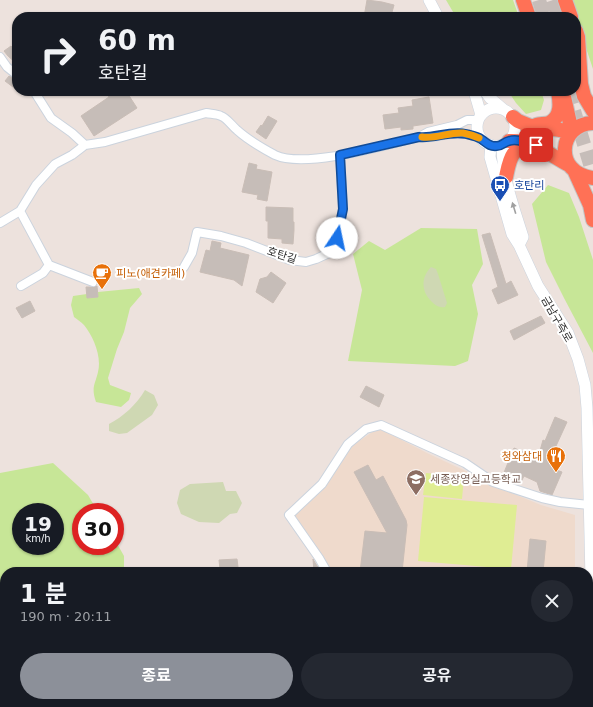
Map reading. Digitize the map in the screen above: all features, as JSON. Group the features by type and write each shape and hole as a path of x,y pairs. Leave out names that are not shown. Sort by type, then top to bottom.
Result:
{"highway":[{"path":"523,0 527,12"},
{"path":"565,0 569,12"},
{"path":"581,48 585,58 587,82 593,94"},
{"path":"581,84 584,96 593,111"},
{"path":"531,126 550,123 558,114 560,96"},
{"path":"562,96 572,132"},
{"path":"508,113 518,121 540,130 572,132"},
{"path":"593,123 587,123 579,126 572,132 567,139 565,148 565,157 590,205 593,220"},
{"path":"509,141 519,140 536,145 584,177 593,178"},
{"path":"506,177 510,161 516,150 524,146 536,145"}],"main road":[{"path":"429,0 436,12"},
{"path":"475,96 479,117"},
{"path":"489,96 508,113 515,123 515,130 509,141 497,146 485,143 477,133 476,126 479,117 485,110 497,107 508,113"},
{"name":"금남구즉로","path":"509,141 502,149 503,164 510,196 523,237 519,245"},
{"name":"금남구즉로","path":"491,145 490,157 512,234 519,245 538,286 568,333 578,359 585,385 587,408 591,567"}],"street":[{"path":"0,57 12,71"},
{"path":"37,96 51,118 72,132 85,145"},
{"path":"0,223 20,211 36,185 55,164 72,155 85,145 105,142 206,113 223,116 238,131 277,156 294,159 324,158 340,155 419,137 428,132 457,125 467,120 479,117"},
{"path":"419,137 428,138 464,133 480,138"},
{"name":"호탄길","path":"184,268 192,253 197,232 221,236 246,243 290,260 306,262 329,253 337,238 343,209 340,155"},
{"path":"20,211 48,265 93,282"},
{"path":"21,286 43,273 48,265"},
{"path":"324,567 289,515 322,484 348,444 366,429 380,425 465,463 493,482 542,498 560,502 588,505"}],"shaded area":[{"name":"세종장영실고등학교","path":"378,428 470,473 485,482 541,505 575,515 575,567 328,567 293,515 345,451"}],"green space":[{"path":"446,0 513,0 517,12 453,12"},
{"path":"570,0 593,0 593,69 581,33 581,12 574,12"},
{"path":"511,96 543,96 544,100 541,110 526,114"},
{"path":"548,185 569,193 579,217 593,260 593,353 546,262 532,204"},
{"path":"421,228 477,229 483,264 472,285 478,314 468,361 455,366 348,361 362,290 353,254 369,241 385,250"},
{"path":"431,267 436,269 438,274 447,303 445,307 436,305 425,293 425,275"},
{"path":"139,288 142,294 130,308 124,332 108,378 110,385 131,393 129,400 121,407 96,402 94,389 99,366 98,353 93,340 83,324 74,317 71,305 73,296 87,294 87,298 98,297 98,292"},
{"path":"145,390 154,395 158,405 152,415 127,433 119,434 109,431 109,424 129,410"},
{"path":"53,463 88,495 93,503 72,503 72,555 123,555 124,567 0,567 0,473"},
{"path":"426,473 464,477 462,499 423,495"},
{"path":"223,482 226,491 236,491 242,503 237,513 230,514 219,523 199,522 181,514 177,503 180,490 190,484"},
{"path":"424,497 517,505 511,567 488,567 418,561"}],"building":[{"path":"367,0 394,5 392,12 365,12"},
{"path":"11,46 12,60 8,56 4,51"},
{"path":"9,76 12,78 12,86 5,81"},
{"path":"108,96 129,96 137,108 94,136 81,116 109,97"},
{"path":"429,97 433,123 413,126 413,129 401,130 401,127 385,129 383,115 399,113 398,108 413,106 412,100"},
{"path":"268,116 277,121 266,139 256,132"},
{"path":"249,163 257,165 256,169 272,172 267,201 257,199 258,195 242,192"},
{"path":"266,207 293,208 293,244 282,243 282,239 268,238"},
{"path":"490,233 506,284 511,281 518,295 498,304 492,290 498,287 482,235"},
{"path":"212,241 221,243 220,248 249,255 242,286 234,280 200,272 206,250 210,251"},
{"path":"271,272 286,283 273,303 256,292 260,279 267,277"},
{"path":"97,286 98,297 87,298 86,287"},
{"path":"30,301 35,311 22,318 16,308"},
{"path":"541,316 545,323 514,340 510,331"},
{"path":"366,386 384,395 379,407 360,397"},
{"path":"555,417 567,422 556,446 559,448 556,456 559,458 554,469 562,472 552,495 540,491 537,482 524,476 521,482 503,475 514,448 538,458 543,440 545,441"},
{"path":"368,465 376,480 383,476 406,520 407,525 403,567 361,567 365,531 387,533 354,472"},
{"path":"530,539 546,541 543,567 527,567"},
{"path":"237,559 238,567 220,567 219,560"},
{"path":"313,559 318,567 314,567"}],"tunnel":[{"path":"539,0 543,12"},
{"path":"553,0 557,12"},
{"path":"570,96 593,174"}],"slow traffic":[{"path":"422,137 428,138 464,133 479,138"}],"place":[{"name":"호탄리","path":"500,202"},
{"name":"피노(애견카페)","path":"102,290"},
{"name":"청와삼대","path":"556,473"},
{"name":"세종장영실고등학교","path":"416,496"}],"route":[{"path":"337,238 343,209 340,155 419,137 428,138 464,133 480,138 485,143 491,145 497,146 509,141 519,140 536,145"}]}
